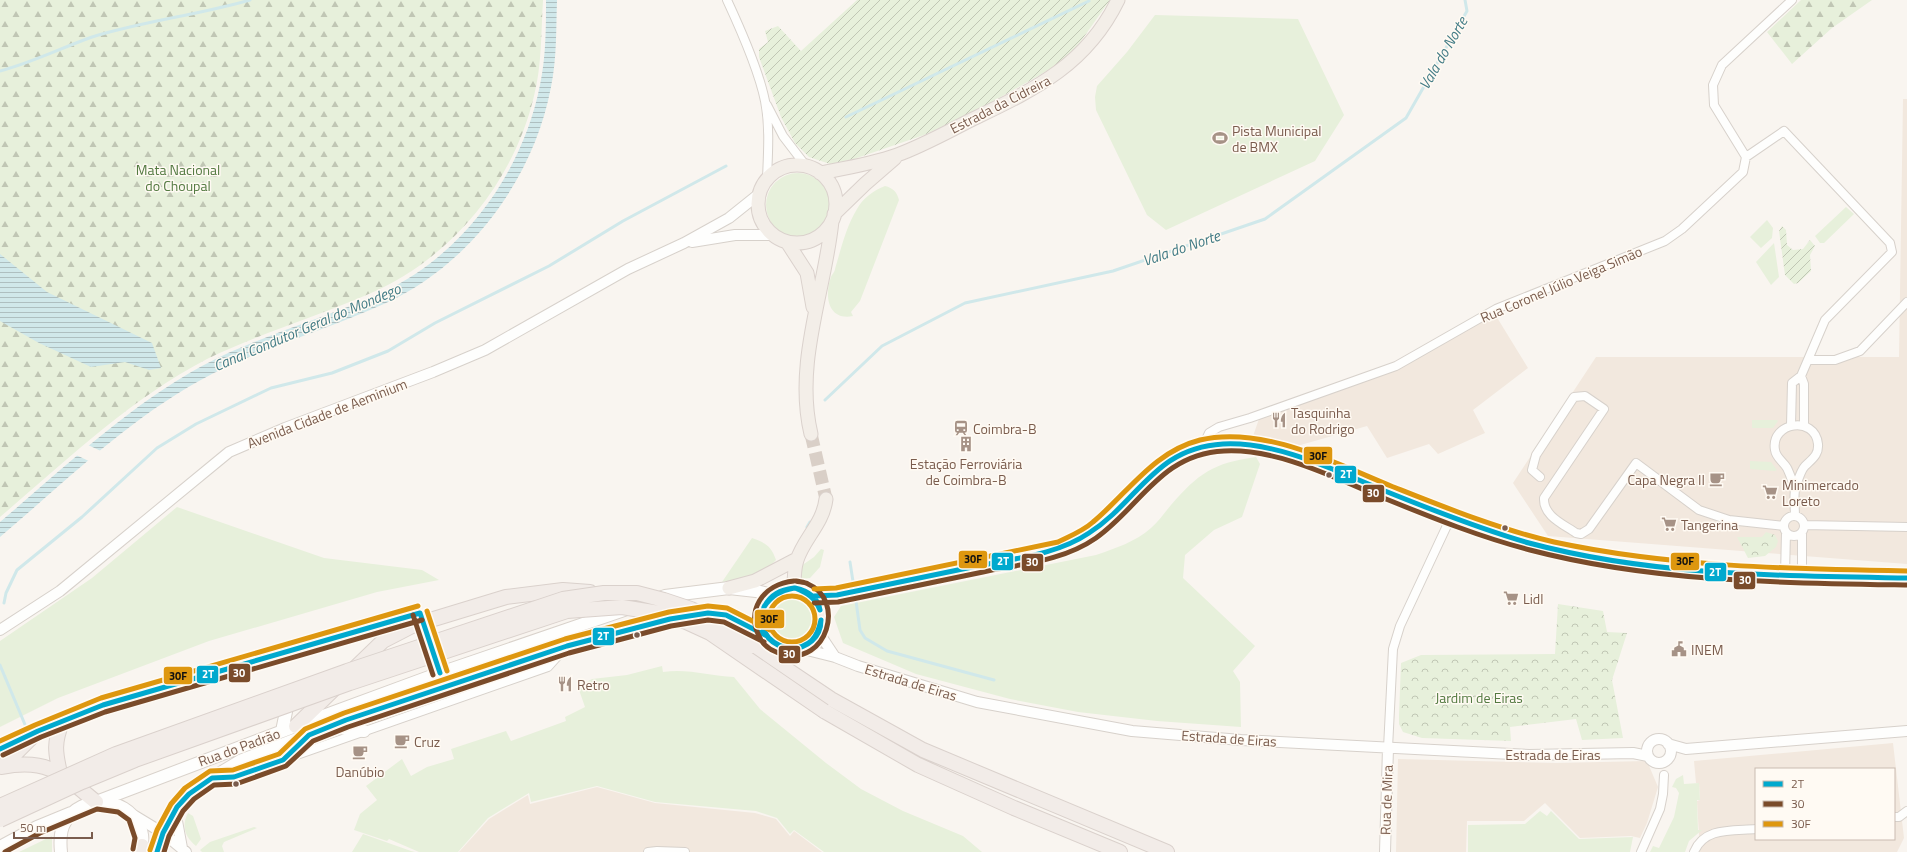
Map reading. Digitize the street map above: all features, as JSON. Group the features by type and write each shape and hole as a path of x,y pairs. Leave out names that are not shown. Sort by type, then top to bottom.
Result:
{"highway":[{"path":"296,726 383,641 414,625 506,597 563,590 604,593 637,593 691,609 716,622 828,705 924,750 1167,852"},
{"path":"0,806 116,754 347,671 563,598 604,593"},
{"path":"0,820 82,782 135,760 350,683 567,611 622,607 659,613 686,622 710,633 828,705 918,765 1014,808 1120,852"},
{"path":"60,773 55,751 55,739 62,722"},
{"path":"1,768 38,731"},
{"path":"1,768 21,764 41,765 60,773 96,802"}],"main road":[{"name":"Estrada da Cidreira","path":"820,173 856,167 898,155 1020,97 1053,77 1069,64 1096,36 1106,22 1118,0"},
{"name":"Estrada da Cidreira","path":"759,194 758,203 762,221 773,235 787,242 805,242 820,235 833,217 865,184 898,155"},
{"path":"759,194 767,178 772,173 792,165 806,166 820,173 827,179 835,195 830,238 814,318 806,394 807,413 811,434"},
{"path":"787,242 807,273 814,318"},
{"path":"814,596 841,594 1060,549 1086,536 1099,526 1147,478 1166,462 1184,452 1203,446 1233,444 1297,456 1452,517 1549,547 1595,557 1688,569 1802,576 1907,578"},
{"path":"775,593 794,588 802,589 814,596 821,610 822,624 814,640 799,648 781,647 767,636 761,619 762,610 766,602 775,593 792,562 823,516 826,499"},
{"path":"729,588 754,581 792,562"},
{"path":"792,562 794,571 794,588"},
{"name":"Rua do Padrão","path":"0,847 37,827 96,802 282,731 440,673 665,596 729,588 775,593"},
{"path":"821,610 841,594"},
{"name":"Rua do Padrão","path":"157,852 163,833 177,807 189,794 242,760 331,726 566,646 670,618 708,613 726,615 767,636"},
{"path":"282,731 288,702"},
{"path":"331,726 364,731"},
{"path":"283,760 308,735"},
{"path":"96,802 111,803 120,806 135,816 141,830 141,850"},
{"path":"61,852 62,833 65,822 74,812"}],"street":[{"path":"727,0 755,69 765,101 783,136 806,166"},
{"path":"1791,425 1792,384 1801,376 1825,320 1892,252 1890,243 1784,131 1746,157 1714,105 1713,85 1722,65 1792,0"},
{"path":"765,101 769,140 767,178"},
{"name":"Rua Coronel Júlio Veiga Simão","path":"1203,446 1209,433 1219,427 1250,418 1396,366 1496,308 1664,241 1682,229 1743,172 1746,157"},
{"name":"Avenida Cidade de Aeminium","path":"0,630 60,591 208,467 229,452 485,350 628,269 684,243 729,218 759,194"},
{"name":"Avenida Cidade de Aeminium","path":"684,243 735,234 773,235"},
{"path":"1808,360 1835,360 1860,351 1907,302"},
{"path":"1801,376 1804,384 1804,426"},
{"path":"1540,477 1532,470 1536,456 1574,397 1585,396 1604,409 1544,498 1544,505 1547,513 1576,533 1581,534 1588,529 1636,463 1699,510 1730,520 1785,529 1794,536 1803,528 1907,527"},
{"path":"1795,487 1804,467 1814,458 1817,452 1817,439 1810,429 1804,426 1791,425 1780,432 1774,445 1778,457 1786,466 1795,487 1795,516"},
{"path":"1785,575 1785,529 1788,517 1795,516 1801,519 1803,528 1802,576"},
{"path":"1388,748 1393,649 1400,626 1452,517"},
{"path":"819,632 835,657"},
{"name":"Rua do Padrão","path":"212,778 234,777 548,667 566,646"},
{"name":"Estrada de Eiras","path":"799,648 835,657 858,666 977,702 1132,731 1241,740 1529,755 1633,753 1648,756 1651,760 1658,763 1665,762 1669,757 1686,748"},
{"name":"Estrada de Eiras","path":"1633,753 1648,746 1654,740 1658,739 1668,744 1686,748 1907,730"},
{"path":"0,749 38,731"},
{"path":"1668,744 1671,750 1669,757"},
{"path":"1648,746 1648,756"},
{"name":"Rua de Mira","path":"1385,852 1388,748"},
{"path":"1641,852 1660,810 1664,775"},
{"path":"177,807 177,821 184,850"},
{"path":"1895,817 1899,817 1907,811"},
{"path":"135,816 163,833 184,850"},
{"path":"1694,852 1698,842 1711,833 1755,829"},
{"path":"648,852 680,852"}],"shaded area":[{"path":"1903,99 1907,99 1907,564 1548,536 1513,483 1596,357 1899,357"},
{"path":"1493,311 1528,368 1473,410 1485,433 1438,454 1429,444 1387,458 1367,426 1290,448 1253,436 1259,419 1400,368"},
{"path":"1893,743 1904,838 1897,852 1700,852 1697,801 1700,800 1699,783 1696,783 1694,761"},
{"path":"1398,759 1556,763 1647,761 1658,787 1647,823 1640,838 1631,836 1580,838 1545,803 1524,821 1467,821 1466,852 1396,852"},
{"path":"597,787 655,803 755,813 776,819 790,836 794,831 822,852 459,852 489,819 528,795 530,804"}],"green space":[{"name":"Mata Nacional do Choupal","path":"0,0 543,0 541,48 537,84 525,127 511,158 495,186 475,213 453,238 428,259 400,278 371,293 227,350 207,359 179,375 151,393 99,432 0,517"},
{"path":"857,0 1110,0 1081,41 1063,61 1040,75 974,112 924,135 854,159 830,164 809,157 795,143 781,117 759,57 759,49 768,42 765,31 778,26 801,51"},
{"path":"1801,0 1872,0 1832,28 1792,64 1767,32"},
{"name":"Pista Municipal de BMX","path":"1155,15 1298,19 1344,115 1315,161 1166,230 1147,215 1096,110 1095,97 1097,86 1127,52"},
{"path":"798,173 816,179 824,187 830,205 824,223 816,231 798,237 780,231 772,223 766,205 772,187 780,179"},
{"path":"885,186 894,191 899,200 860,301 851,312 853,316 845,317 838,315 830,306 828,292 831,277 835,270 847,231 853,216 862,201 873,192"},
{"path":"1846,207 1854,214 1824,243 1820,243 1815,236"},
{"path":"1767,220 1773,228 1772,238 1761,248 1750,237"},
{"path":"1782,226 1786,230 1787,245 1793,250 1803,249 1810,240 1815,246 1810,255 1811,271 1798,283 1794,284 1785,275 1779,231"},
{"path":"1774,243 1779,277 1771,285 1756,262"},
{"path":"1752,420 1778,421 1773,428 1752,428"},
{"path":"1256,457 1260,464 1242,517 1214,530 1185,555 1183,578 1255,646 1233,671 1240,682 1241,727 1157,721 1078,712 1010,699 916,674 843,643 834,617 841,606 1096,555 1111,550 1132,541 1145,533 1190,485 1208,471 1218,466 1241,459"},
{"path":"1750,461 1771,462 1777,470 1750,469"},
{"path":"177,507 324,558 422,570 439,580 377,592 209,641 58,698 0,727 0,641 92,578"},
{"path":"1766,532 1775,535 1778,541 1776,547 1765,556 1748,558 1737,537 1762,537"},
{"path":"752,538 764,543 772,551 776,560 771,565 772,568 753,578 722,582"},
{"path":"821,549 824,550 820,567 810,578 802,579 799,575 801,566 814,557"},
{"path":"793,597 805,601 811,607 815,619 811,631 805,637 793,641 781,637 775,631 771,619 775,607 781,601"},
{"name":"Jardim de Eiras","path":"1558,604 1603,611 1607,632 1627,633 1612,680 1623,738 1582,740 1576,719 1510,727 1511,741 1422,738 1403,732 1399,724 1401,663 1421,655 1555,654"},
{"path":"662,666 663,672 681,671 734,677 760,709 826,763 861,789 903,811 963,836 982,852 824,852 794,830 790,834 777,818 756,811 655,802 597,786 531,802 529,793 488,818 458,852 419,852 389,839 387,841 354,830 360,814 377,800 366,786 402,759 411,776 427,767 454,759 451,749 506,731 511,741 566,721 565,717 585,707 578,687 592,679 627,675"},
{"path":"1683,775 1684,784 1699,783 1700,800 1697,800 1698,830 1702,830 1689,841 1685,852 1650,852 1653,846 1659,848 1674,817 1679,793 1676,788 1672,787 1676,779"},
{"path":"1540,811 1547,816 1551,811 1579,839 1633,837 1630,852 1468,852 1468,825 1525,824"},
{"path":"188,813 193,816 201,839 196,846 189,839 185,831 185,822"},
{"path":"254,827 257,828 224,842 222,846 224,852 202,852 200,850 210,842"},
{"path":"363,834 411,851 415,852 352,852"},
{"path":"52,836 52,852 19,852"}],"water":[{"name":"Canal Condutor Geral do Mondego","path":"546,0 557,0 553,76 543,121 530,154 514,185 494,214 471,242 445,266 417,286 386,303 221,369 172,397 120,434 0,537 0,522 97,439 122,419 174,382 202,366 247,345 385,291 414,275 441,255 465,232 486,206 505,178 520,148 532,117 540,85 545,53"},
{"path":"0,254 47,292 152,343 161,368 149,370 125,362 91,367 39,343 0,321"}],"pier":[{"path":"88,445 103,452 91,462 76,455"}],"waterway":[{"path":"0,71 35,60 92,37 112,31 211,10 250,0"},
{"name":"Vala do Norte","path":"825,400 882,346 965,303 1113,271 1265,219 1406,118 1467,11 1465,0"},
{"path":"846,117 1089,1"},
{"path":"4,603 6,593 17,570 82,517 157,448 196,424 271,388 332,373 388,351 435,323 549,266 623,221 726,166"},
{"path":"809,528 807,527 810,522"},
{"path":"850,562 854,588"},
{"path":"855,594 860,630 865,638 887,651 994,680"},
{"path":"0,665 26,727"}],"tunnel":[{"path":"811,434 826,499"}],"transit line":[{"name":"30F","path":"814,589 836,588 1058,542 1089,525 1106,511 1142,475 1168,454 1183,446 1200,440 1224,437 1248,438 1273,442 1298,449 1322,457 1471,517 1512,531 1554,542 1642,557 1686,562 1774,568 1907,571"},
{"name":"2T","path":"814,596 837,595 1051,551 1077,540 1106,520 1163,465 1180,455 1199,448 1223,444 1243,444 1285,452 1474,525 1511,538 1575,554 1669,568 1717,572 1764,575 1907,578"},
{"name":"30","path":"814,603 838,602 1041,561 1070,552 1096,538 1112,525 1168,471 1184,461 1202,454 1224,451 1244,451 1265,454 1307,466 1439,520 1475,533 1511,545 1576,561 1623,569 1717,579 1907,585"},
{"name":"30","path":"794,581 773,587 765,593 756,609 755,619 756,629 763,643 773,651 783,654 798,655 811,650 820,641 826,630 828,616 826,603 820,592 807,583 796,581"},
{"name":"2T","path":"764,607 776,593 794,588"},
{"name":"2T","path":"764,607 770,599 777,594 794,588"},
{"name":"2T","path":"795,588 812,595 819,605 820,610"},
{"name":"2T","path":"795,588 810,596 816,602 820,610"},
{"name":"30F","path":"792,596 805,600 811,606 815,619 811,632 805,638 792,642 779,638 773,632 769,619 773,606 779,600 792,596"},
{"name":"30F","path":"0,741 101,698 418,606"},
{"name":"30F","path":"150,850 157,830 171,804 185,788 210,771 233,770 279,754 305,729 344,713 565,639 669,612 708,606 727,608 770,630"},
{"name":"2T","path":"764,607 762,621 765,633 773,642 786,648"},
{"name":"2T","path":"764,607 762,621 765,633 773,642 786,648"},
{"name":"30F","path":"427,611 447,671"},
{"name":"2T","path":"420,613 440,673"},
{"name":"2T","path":"0,749 38,731 103,705 420,613"},
{"name":"2T","path":"157,852 163,833 177,807 189,794 212,778 234,777 283,760 309,735 346,720 567,646 670,619 708,613 726,615 767,636"},
{"name":"30","path":"413,615 433,675"},
{"name":"30","path":"3,755 41,737 105,712 422,620"},
{"name":"30","path":"164,852 169,836 183,811 194,799 214,785 236,784 286,766 313,741 348,727 569,653 671,626 708,620 724,622 764,642"},
{"name":"2T","path":"791,649 808,644 815,637 821,620"},
{"name":"2T","path":"791,649 802,647 812,641 819,632 821,620"},
{"name":"30","path":"5,852 40,833 97,809 118,812 129,820 135,838 133,849"}],"place":[{"name":"Pista Municipal de BMX","path":"1220,138"},
{"name":"Tasquinha do Rodrigo","path":"1279,420"},
{"name":"Coimbra-B","path":"961,428"},
{"name":"Estação Ferroviária de Coimbra-B","path":"966,444"},
{"name":"Capa Negra II","path":"1717,479"},
{"name":"Minimercado Loreto","path":"1770,492"},
{"name":"Tangerina","path":"1669,524"},
{"name":"Lidl","path":"1511,598"},
{"name":"INEM","path":"1679,649"},
{"name":"Retro","path":"565,684"},
{"name":"Cruz","path":"402,741"},
{"name":"Danúbio","path":"360,752"}]}
